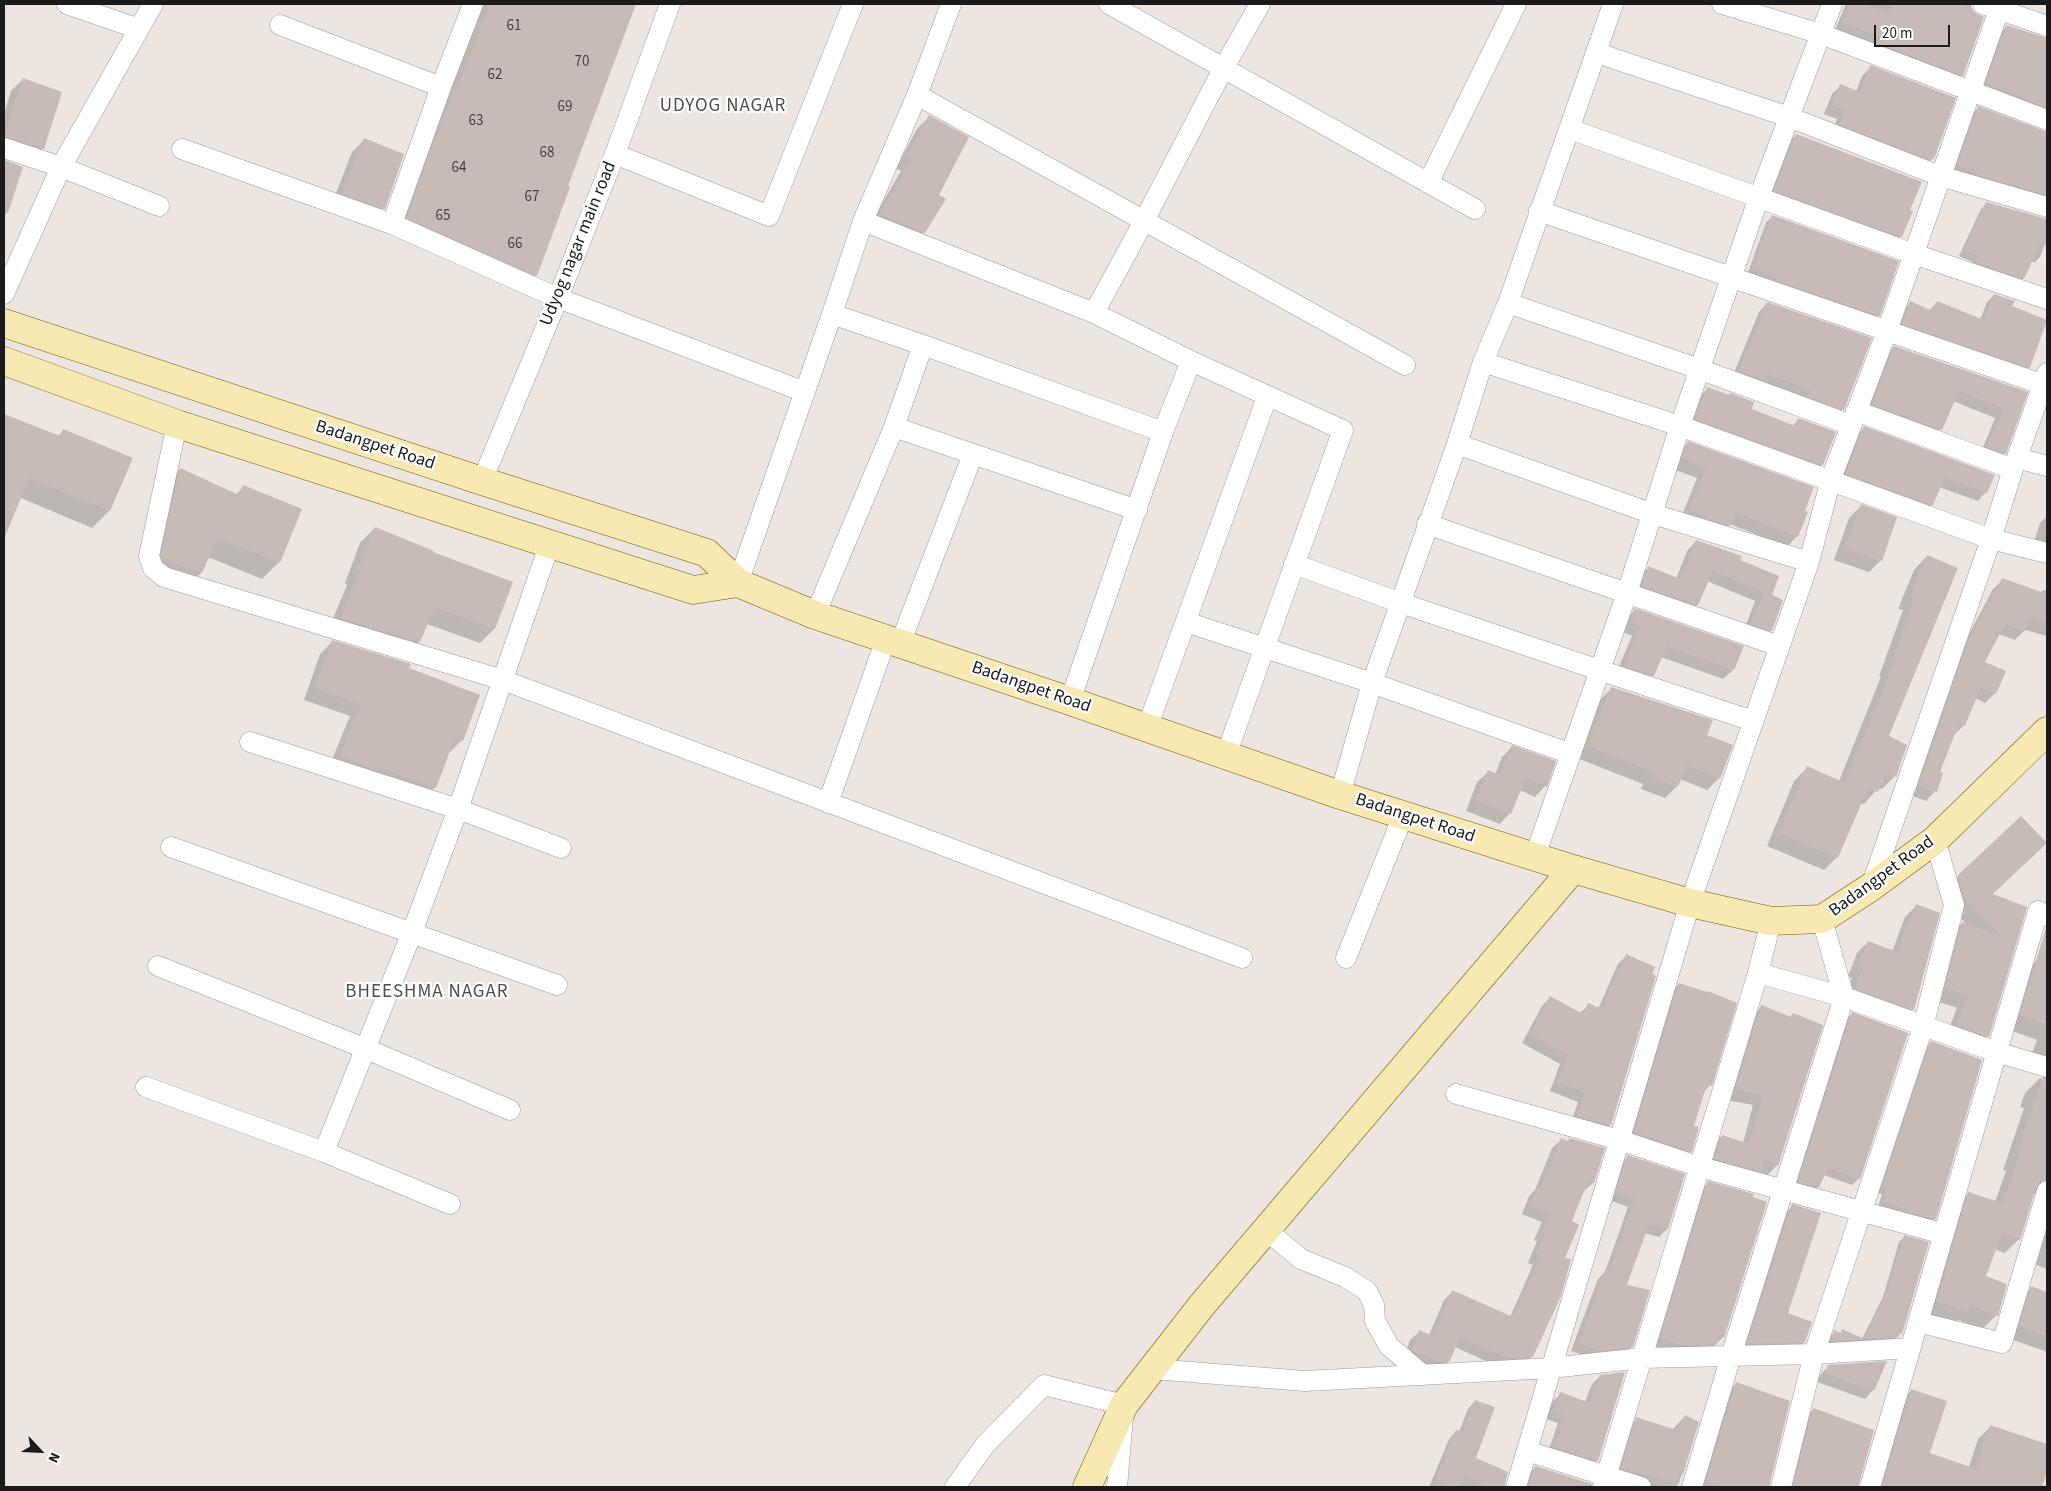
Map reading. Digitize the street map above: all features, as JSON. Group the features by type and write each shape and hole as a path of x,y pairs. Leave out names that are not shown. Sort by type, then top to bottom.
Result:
{"main road":[{"name":"Badangpet Road","path":"4,324 482,482 707,553 738,583 816,616 1070,700 1340,795 1573,869 1690,903 1771,921 1822,920 1871,888 1936,840 2047,731"},
{"path":"82,390 94,354"},
{"path":"4,361 177,424 693,590 738,583"},
{"path":"1086,1487 1124,1405 1152,1369 1266,1230 1573,869"}],"street":[{"path":"67,4 138,29"},
{"path":"4,294 61,168 138,29 154,4"},
{"path":"392,224 440,87 473,4"},
{"name":"Udyog nagar main road","path":"482,482 615,154 670,4"},
{"path":"615,154 769,216 853,4"},
{"path":"738,583 863,221 917,95 951,4"},
{"path":"1109,4 1475,209"},
{"path":"1094,313 1223,69 1260,4"},
{"path":"1428,184 1516,4"},
{"path":"1340,795 1372,683 1457,444 1483,362 1508,303 1613,4"},
{"path":"1722,4 1821,34 2047,120"},
{"path":"1536,856 1627,593 1680,426 1758,197 1832,4"},
{"path":"1516,1487 1690,903 1809,562 1831,479 1887,332 1940,176 1971,92 1994,6 2047,26"},
{"path":"280,25 440,87"},
{"path":"1597,52 1789,117 1940,176 2047,207"},
{"path":"917,95 1405,365"},
{"path":"1570,129 1914,254 2047,299"},
{"path":"4,148 160,206"},
{"path":"182,149 392,224 558,298 805,392"},
{"path":"1539,211 1887,332 2046,382 2015,463 1991,539 1871,888"},
{"path":"863,221 1094,313 1190,361 1343,430 1226,754"},
{"path":"1508,303 1700,369 1853,418 2015,463 2047,466"},
{"path":"832,314 1164,432"},
{"path":"816,616 894,427 923,345"},
{"path":"1070,700 1190,361"},
{"path":"1483,362 1680,426 1831,479 1991,539 2047,553"},
{"path":"1148,728 1267,397"},
{"path":"177,424 149,556 153,568 164,577 503,680 1242,958"},
{"path":"894,427 1137,510"},
{"path":"1457,444 1653,514 1809,562"},
{"path":"828,802 893,641 973,454"},
{"path":"1427,524 1779,646"},
{"path":"324,1152 411,934 458,808 550,543"},
{"path":"1294,564 1401,603 1753,721"},
{"path":"1186,622 1372,683 1571,754"},
{"path":"250,742 458,808 561,848"},
{"path":"1346,958 1404,816"},
{"path":"1781,1487 1814,1354 1923,1027 1954,905 1936,840"},
{"path":"171,847 557,985"},
{"path":"1870,1487 2038,911 2047,916"},
{"path":"1692,1487 1731,1356 1844,997 1822,920"},
{"path":"1605,1482 1758,973 1771,921"},
{"path":"158,966 364,1048 510,1110"},
{"path":"1758,973 1844,997 1923,1027 2047,1068"},
{"path":"146,1087 324,1152 450,1204"},
{"path":"1456,1094 1619,1140 1700,1167 1944,1234"},
{"path":"1918,1322 2002,1343 2047,1190"},
{"path":"1266,1230 1301,1259 1345,1277 1367,1291 1374,1305 1375,1321 1389,1346 1423,1375"},
{"path":"1152,1369 1305,1381 1551,1368 1642,1358 1814,1354 1911,1348"},
{"path":"955,1487 984,1445 1044,1385 1124,1405 1117,1487"},
{"path":"1527,1451 1605,1482 1641,1487"}],"building":[{"path":"490,4 636,4 568,186 570,187 537,276 407,218 426,163"},
{"path":"1850,4 1865,4 1889,14 1893,4 1960,4 1973,9 1974,12 1984,17 1963,76 1879,43 1881,37 1842,22"},
{"path":"2006,25 2047,38 2047,107 1986,84"},
{"path":"1870,65 1956,98 1934,159 1931,158 1931,160 1839,124 1845,110 1832,105 1840,84 1860,92"},
{"path":"23,78 62,92 44,149 4,136"},
{"path":"1978,106 2047,132 2047,195 1975,174 1957,165"},
{"path":"929,115 969,137 939,195 946,199 925,233 880,214 912,159 907,156"},
{"path":"1796,134 1922,182 1910,210 1913,211 1902,237 1774,191"},
{"path":"364,138 404,154 385,209 342,194"},
{"path":"4,160 23,167 8,213 4,212"},
{"path":"1986,202 2047,219 2047,246 2040,244 2024,279 1975,262 1978,256 1964,250"},
{"path":"1772,215 1899,261 1880,316 1776,280 1777,278 1752,268"},
{"path":"1994,294 2015,301 2012,306 2047,320 2030,368 1902,324 1910,301 1933,311 1937,301 1984,320"},
{"path":"1767,302 1872,338 1844,410 1807,396 1810,390 1766,373 1763,380 1739,371"},
{"path":"1894,346 2028,392 2006,454 1987,447 2004,408 1959,391 1942,430 1872,404"},
{"path":"1707,387 1754,402 1752,409 1795,426 1798,418 1836,432 1823,465 1695,419"},
{"path":"4,414 60,436 63,429 133,458 110,511 29,478 4,539"},
{"path":"1864,426 1995,475 1987,493 1945,477 1933,505 1846,474"},
{"path":"1688,441 1814,487 1805,511 1808,512 1798,537 1736,512 1731,526 1705,518 1706,516 1689,509 1706,468 1682,458"},
{"path":"180,468 239,495 243,485 302,509 280,563 218,538 202,573 162,559 161,555"},
{"path":"1861,504 1897,517 1882,561 1845,548"},
{"path":"375,527 433,552 513,582 495,629 435,607 420,642 341,618 361,570 358,569"},
{"path":"1696,540 1742,556 1740,560 1779,576 1772,595 1783,600 1772,631 1751,624 1764,592 1713,571 1698,605 1642,586 1648,566 1680,579"},
{"path":"1927,555 1958,568 1889,736 1907,745 1896,777 1886,773 1878,792 1868,788 1838,858 1779,833 1807,766 1845,783 1894,664 1892,663 1915,597 1911,595"},
{"path":"2002,578 2047,594 2047,622 2030,616 2025,631 2005,624 1985,662 2006,671 1996,694 1981,687 1965,726 1959,723 1940,772 1943,773 1937,792 1919,785 1968,642"},
{"path":"1634,608 1744,646 1734,670 1667,646 1654,676 1624,666 1641,626 1630,621"},
{"path":"332,640 411,664 409,668 480,695 463,741 455,738 436,788 379,767 378,771 372,769 340,755 361,704 315,688"},
{"path":"1611,687 1713,720 1707,735 1733,745 1720,779 1687,765 1678,787 1652,777 1654,772 1588,746"},
{"path":"1512,745 1556,761 1547,787 1526,778 1511,814 1476,800 1488,770 1500,775"},
{"path":"2021,816 2047,843 1993,894 2027,907 1989,1037 1957,1025 1968,996 1945,987 1962,922 2003,938 1964,896 1958,875"},
{"path":"1916,904 1940,913 1914,1010 1855,988 1863,967 1858,965 1868,941 1897,952"},
{"path":"2047,928 2047,1024 2020,1015"},
{"path":"1626,954 1655,967 1652,974 1656,976 1611,1125 1577,1116 1586,1093 1557,1082 1568,1055 1530,1034 1550,996 1583,1014 1588,1003 1602,1009"},
{"path":"1679,983 1708,991 1737,1003 1712,1086 1707,1084 1694,1126 1699,1127 1692,1152 1634,1132"},
{"path":"1761,1005 1791,1017 1793,1013 1823,1025 1778,1166 1765,1160 1761,1172 1714,1159 1722,1135 1749,1144 1763,1095 1735,1090"},
{"path":"1852,1012 1908,1033 1860,1179 1828,1168 1819,1187 1799,1182 1800,1175"},
{"path":"1931,1041 1982,1060 1936,1219 1905,1211 1906,1209 1883,1201 1887,1189 1882,1187"},
{"path":"2043,1078 2047,1079 2047,1179 2039,1182 2036,1188 2020,1240 2002,1233 1986,1276 2007,1284 1998,1316 1970,1305 1967,1312 1937,1301 1968,1192 2002,1203 2020,1156 2017,1155 2024,1136 2022,1136"},
{"path":"1561,1138 1568,1141 1569,1138 1605,1148 1594,1183 1588,1181 1572,1221 1579,1225 1565,1258 1571,1259 1561,1296 1533,1357 1508,1358 1460,1337 1450,1361 1441,1362 1412,1350 1419,1330 1433,1336 1452,1290 1513,1317 1541,1256 1536,1254 1545,1233 1542,1232 1550,1214 1530,1205 1538,1186 1541,1187"},
{"path":"1627,1155 1685,1174 1668,1229 1649,1224 1627,1285 1650,1290 1633,1347 1601,1351 1579,1343 1606,1269 1610,1270 1635,1199 1616,1192"},
{"path":"1708,1181 1754,1194 1753,1197 1767,1202 1724,1338 1719,1336 1717,1344 1682,1345 1660,1338"},
{"path":"1792,1204 1821,1213 1788,1313 1812,1322 1805,1342 1747,1344"},
{"path":"1904,1235 1929,1242 1902,1334 1900,1333 1898,1337 1831,1341 1834,1330 1841,1333 1842,1329 1864,1339 1888,1290"},
{"path":"2031,1286 2047,1292 2047,1336 2019,1326"},
{"path":"1887,1361 1874,1391 1825,1373 1828,1365"},
{"path":"1625,1372 1598,1461 1554,1447 1565,1416 1553,1411 1560,1392 1590,1403 1600,1375"},
{"path":"1736,1382 1790,1401 1769,1487 1721,1487 1706,1482"},
{"path":"1911,1389 1947,1401 1930,1453 1976,1469 1990,1425 2047,1444 2047,1472 2042,1487 1882,1487"},
{"path":"1475,1400 1495,1407 1476,1458 1508,1472 1504,1487 1488,1487 1465,1476 1460,1487 1453,1487 1436,1480 1456,1430 1463,1432"},
{"path":"1813,1408 1874,1430 1858,1487 1793,1487"},
{"path":"1685,1415 1699,1422 1683,1474 1679,1472 1676,1483 1621,1468 1636,1417 1676,1430"},
{"path":"1535,1466 1592,1484 1591,1487 1528,1487"}],"district":[{"name":"UDYOG NAGAR","path":"723,107"},
{"name":"BHEESHMA NAGAR","path":"427,993"}]}
